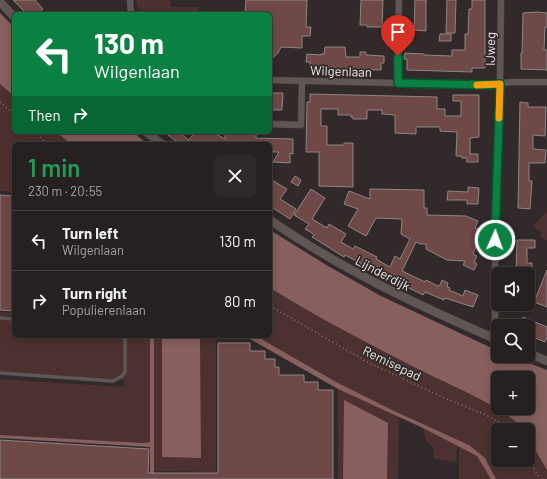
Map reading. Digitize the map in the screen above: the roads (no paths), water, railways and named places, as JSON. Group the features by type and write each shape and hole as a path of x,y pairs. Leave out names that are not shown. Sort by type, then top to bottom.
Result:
{"street":[{"path":"130,0 131,12"},
{"path":"398,83 399,0"},
{"name":"IJweg","path":"495,319 495,240 501,0"},
{"path":"0,2 12,15"},
{"name":"Wilgenlaan","path":"272,80 489,85 514,82 547,82"},
{"name":"Wilgenlaan","path":"272,124 301,125 302,81"},
{"path":"149,134 159,142"},
{"name":"Lijnderdijk","path":"272,221 346,267 382,286 425,308 491,337"},
{"path":"535,356 547,361"}],"lane":[{"path":"0,318 12,319"},
{"path":"0,373 113,381 122,376 125,372 125,338"}]}
